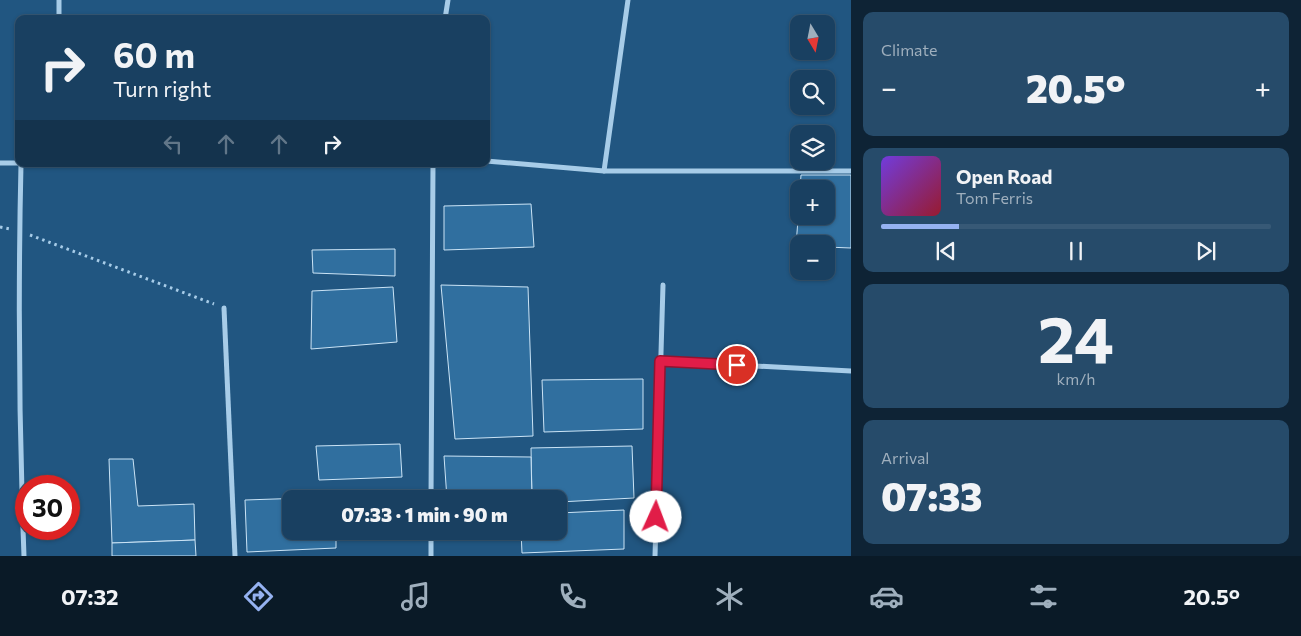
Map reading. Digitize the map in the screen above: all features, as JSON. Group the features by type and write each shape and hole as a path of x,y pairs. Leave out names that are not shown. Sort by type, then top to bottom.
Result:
{"street":[{"path":"59,0 59,15"},
{"path":"446,15 448,0"},
{"path":"604,171 628,0"},
{"path":"490,161 604,171 851,170"},
{"path":"0,162 15,164"},
{"path":"20,167 20,453 24,556"},
{"path":"431,490 433,167"},
{"path":"654,556 663,285"},
{"path":"224,308 235,556"},
{"path":"660,361 851,371"},
{"path":"431,540 431,556"}],"path":[{"path":"0,227 20,231 224,308"}],"building":[{"path":"801,175 851,175 851,248 835,247 835,235 797,235 798,225 835,225 835,180 801,180"},
{"path":"531,204 534,247 444,250 444,206"},
{"path":"395,249 395,276 313,273 312,250"},
{"path":"441,285 528,287 533,436 455,439"},
{"path":"393,287 397,342 311,349 312,291"},
{"path":"643,379 643,429 544,432 542,380"},
{"path":"400,444 402,477 319,480 316,446"},
{"path":"632,446 634,498 567,502 567,490 532,490 531,448"},
{"path":"444,456 531,457 532,490 446,490"},
{"path":"109,459 133,459 138,506 194,504 195,540 112,543"},
{"path":"282,499 282,540 336,540 336,548 247,552 245,500"},
{"path":"624,510 624,549 522,553 521,540 567,540 567,513"},
{"path":"195,540 196,556 112,556 112,543"}],"route":[{"path":"656,517 660,361 737,365"}]}
